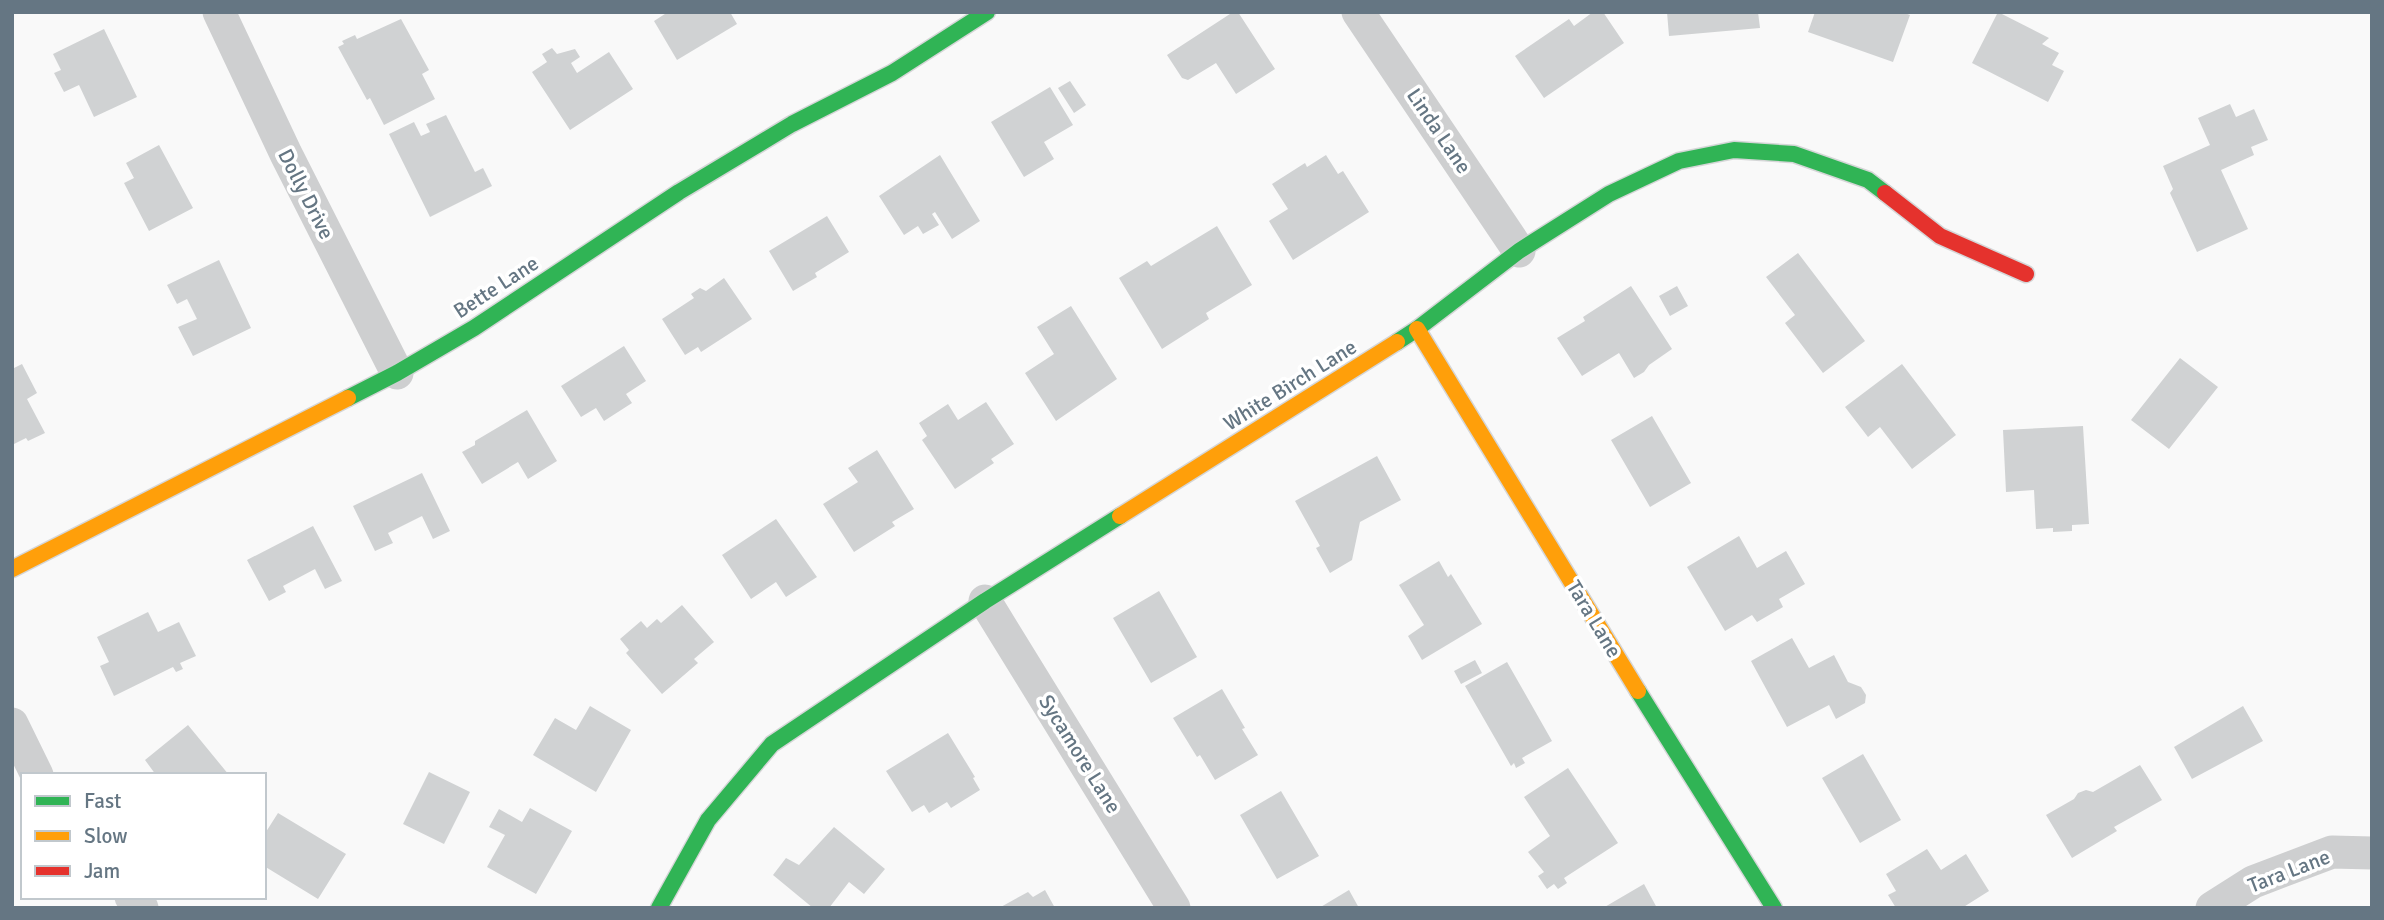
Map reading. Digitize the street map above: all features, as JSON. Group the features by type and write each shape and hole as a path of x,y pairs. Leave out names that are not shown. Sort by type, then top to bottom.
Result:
{"street":[{"name":"Dolly Drive","path":"219,12 286,154 397,373"},
{"name":"Bette Lane","path":"12,569 397,373 474,328 690,186 792,124 892,73 987,12"},
{"name":"Linda Lane","path":"1358,12 1519,251"},
{"name":"White Birch Lane","path":"659,908 708,820 772,744 985,601 1417,329 1519,251 1609,194 1667,166 1678,161 1734,150 1794,154 1868,180 1940,236 2026,274"},
{"name":"Tara Lane","path":"1417,329 1618,659 1774,908"},
{"name":"Sycamore Lane","path":"985,601 1174,908"},
{"path":"12,724 36,773"},
{"name":"Tara Lane","path":"2212,908 2253,882 2332,852 2372,853"}],"building":[{"path":"668,12 730,12 737,24 677,60 654,21"},
{"path":"1233,12 1238,12 1275,69 1236,94 1216,63 1188,80 1182,78 1167,55"},
{"path":"1593,12 1603,12 1624,43 1544,98 1515,56 1569,19 1574,26"},
{"path":"1667,12 1758,12 1760,28 1669,36"},
{"path":"1815,12 1902,12 1910,15 1893,62 1808,32"},
{"path":"1998,12 2049,38 2042,44 2059,53 2052,65 2064,71 2048,102 1972,63"},
{"path":"401,19 429,70 422,74 435,99 384,125 338,47 344,44 342,41 355,35 357,39"},
{"path":"104,29 137,97 94,117 79,85 64,92 54,73 61,70 53,54"},
{"path":"552,48 557,54 575,49 580,57 571,63 577,73 609,52 633,89 570,130 532,72 547,62 542,54"},
{"path":"1070,81 1086,105 1074,113 1058,88"},
{"path":"1050,87 1073,125 1044,142 1054,159 1024,177 991,122"},
{"path":"2230,104 2236,117 2254,109 2268,140 2251,147 2254,155 2221,170 2248,229 2197,252 2170,193 2173,189 2163,166 2210,145 2198,118"},
{"path":"446,115 475,172 483,168 492,186 430,217 389,134 414,122 421,136 430,132 426,124"},
{"path":"159,145 193,208 149,231 124,183 134,178 126,163"},
{"path":"940,155 980,221 952,239 935,212 932,214 939,225 923,234 918,226 904,235 879,196"},
{"path":"1326,155 1338,174 1343,171 1369,212 1293,260 1269,221 1288,209 1272,184 1305,163 1307,167"},
{"path":"827,216 849,252 815,273 817,277 793,291 769,251"},
{"path":"1217,226 1252,285 1206,313 1209,319 1162,349 1119,278 1147,261 1151,266"},
{"path":"1798,253 1865,341 1823,373 1785,323 1795,315 1766,277"},
{"path":"219,260 251,328 193,356 178,327 197,319 187,299 177,304 167,285"},
{"path":"724,278 752,319 701,352 698,347 685,355 662,319 694,298 691,294 700,288 706,291"},
{"path":"1631,286 1672,349 1634,378 1619,353 1582,376 1557,338 1585,321 1583,317"},
{"path":"1677,286 1688,306 1670,316 1659,296"},
{"path":"1071,306 1117,379 1056,421 1025,373 1054,354 1037,327"},
{"path":"624,346 646,381 626,394 632,403 604,421 596,408 581,417 561,386"},
{"path":"2180,358 2218,387 2169,449 2131,420"},
{"path":"22,364 37,393 27,399 45,433 12,445 12,369"},
{"path":"1902,364 1956,435 1912,469 1880,427 1868,437 1845,407"},
{"path":"986,402 1014,444 991,459 994,463 955,489 922,440 927,436 919,423 948,404 958,420"},
{"path":"527,410 557,461 528,479 518,462 482,484 462,452 475,445 475,441"},
{"path":"1652,416 1691,483 1650,507 1611,440"},
{"path":"2083,426 2089,524 2072,525 2072,531 2036,529 2034,490 2006,492 2003,430"},
{"path":"877,450 914,509 892,522 895,526 854,552 823,504 858,482 848,468"},
{"path":"1377,456 1401,500 1360,522 1352,560 1330,573 1316,548 1320,546 1295,501"},
{"path":"422,473 450,531 433,539 422,516 388,533 393,543 375,551 353,506"},
{"path":"776,519 817,577 786,597 776,582 751,599 722,555"},
{"path":"313,526 342,581 325,589 315,569 283,586 286,592 269,601 247,560"},
{"path":"1739,536 1757,568 1786,551 1805,584 1779,599 1783,607 1757,622 1752,615 1725,631 1687,567"},
{"path":"1439,561 1448,577 1451,574 1482,624 1422,660 1408,636 1424,625 1399,585"},
{"path":"1159,591 1197,657 1151,683 1113,618"},
{"path":"682,605 714,642 694,659 698,663 662,694 626,653 629,650 620,639 641,621 647,628 657,619 661,623"},
{"path":"148,612 158,632 179,622 196,656 180,663 183,669 176,672 173,667 114,696 100,666 109,662 97,637"},
{"path":"1792,638 1809,668 1834,655 1848,682 1861,687 1866,695 1865,703 1836,719 1829,705 1787,727 1751,661"},
{"path":"1475,660 1482,673 1461,684 1454,671"},
{"path":"1507,662 1552,741 1522,758 1525,763 1516,768 1514,763 1511,766 1465,686"},
{"path":"1222,689 1258,755 1215,780 1173,718"},
{"path":"590,706 631,730 596,792 533,755 555,718 576,730"},
{"path":"2243,706 2263,741 2192,779 2174,747"},
{"path":"188,725 227,773 155,773 145,760"},
{"path":"948,733 980,790 951,808 947,802 929,813 924,805 912,812 886,771"},
{"path":"1863,754 1901,820 1860,843 1822,778"},
{"path":"2140,765 2162,800 2114,827 2117,831 2072,858 2046,815 2074,799 2078,793 2086,790 2093,792"},
{"path":"1568,768 1618,843 1564,878 1567,883 1558,889 1554,884 1547,889 1538,876 1544,872 1528,852 1550,836 1524,797"},
{"path":"429,772 470,792 444,844 403,824"},
{"path":"1281,791 1319,856 1277,879 1240,815"},
{"path":"530,808 572,831 536,894 487,867 505,835 489,827 499,809 522,822"},
{"path":"278,813 346,854 318,899 266,867 266,832"},
{"path":"834,827 885,869 864,894 849,882 829,908 813,908 773,875 786,858 799,865"},
{"path":"1927,849 1941,870 1966,854 1989,891 1962,908 1896,908 1888,895 1896,891 1886,874"},
{"path":"1644,884 1657,908 1603,908"},
{"path":"1045,890 1055,908 999,908 1028,892 1033,897"},
{"path":"1349,890 1359,908 1319,908"}],"traffic: fast":[{"path":"348,398 474,328 679,192 792,124 892,73 987,12"},
{"path":"1397,342 1519,251 1609,194 1679,161 1734,150 1794,154 1868,180 1885,193"},
{"path":"659,908 708,820 772,744 985,601 1120,516"},
{"path":"1638,691 1774,908"}],"traffic: slow":[{"path":"1417,329 1638,691"},
{"path":"1120,516 1397,342"},
{"path":"12,569 348,398"}],"traffic: jam":[{"path":"1885,193 1940,236 2026,274"}]}
